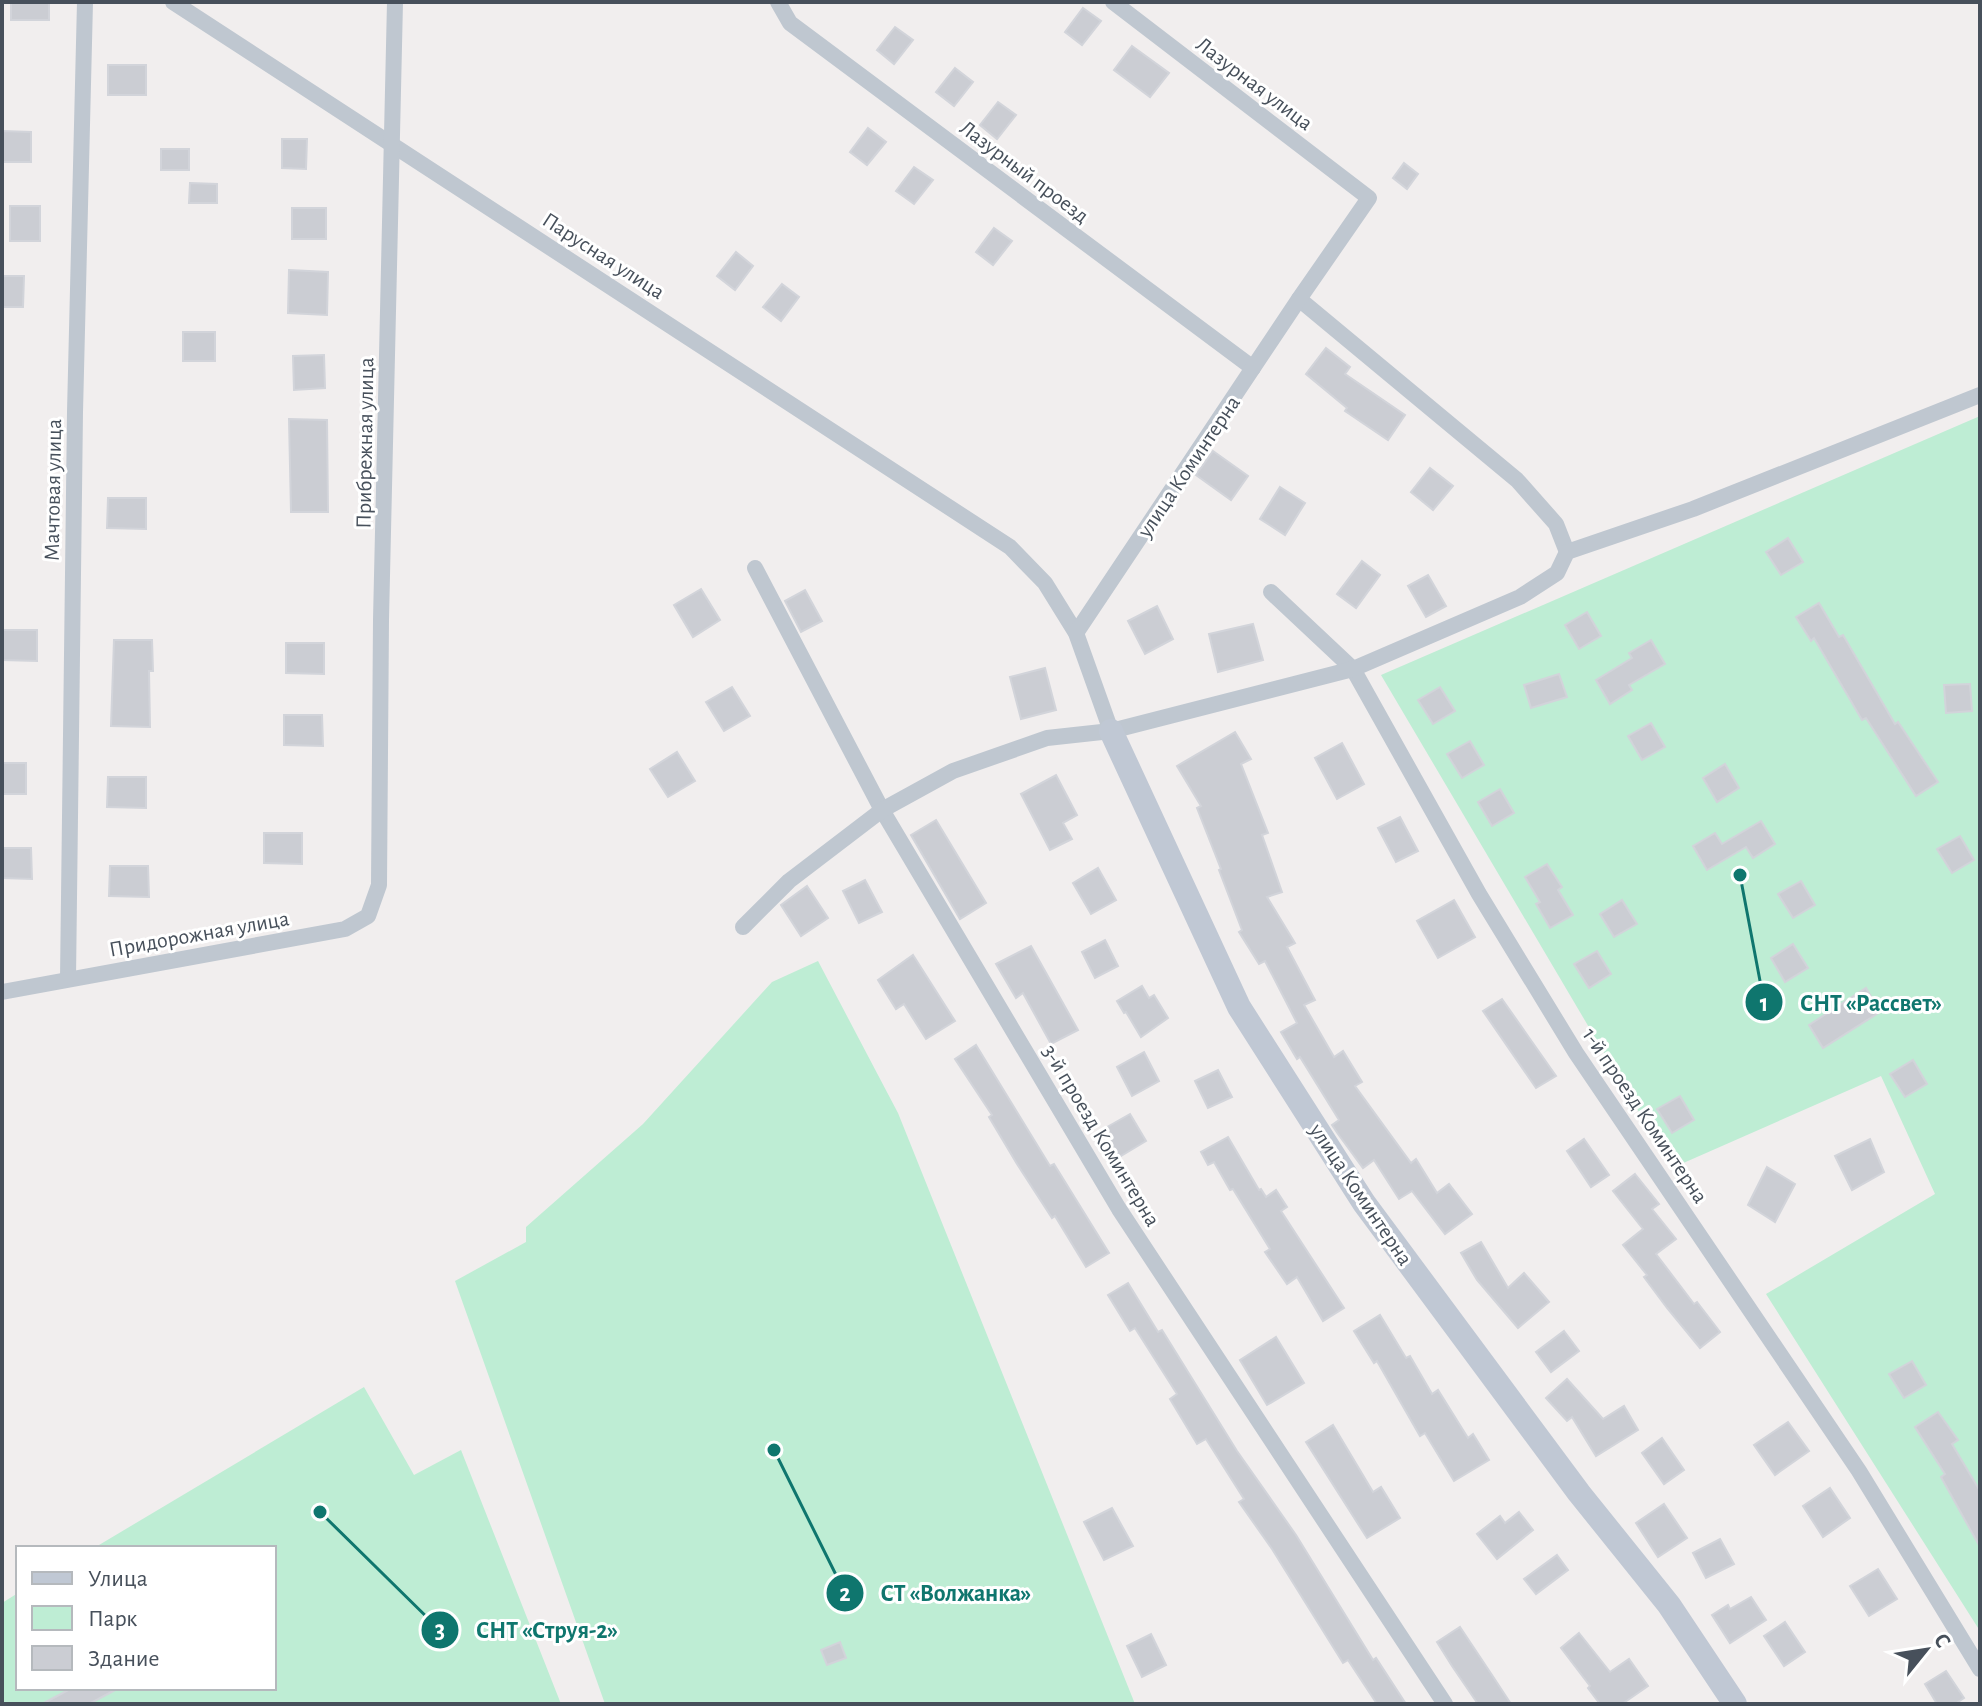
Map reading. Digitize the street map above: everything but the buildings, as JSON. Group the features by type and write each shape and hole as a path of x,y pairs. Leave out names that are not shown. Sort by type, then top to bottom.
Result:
{"street":[{"name":"Мачтовая улица","path":"68,979 75,412 85,2"},
{"name":"Парусная улица","path":"173,2 1010,547"},
{"name":"Прибрежная улица","path":"379,885 381,620 395,2"},
{"name":"Лазурный проезд","path":"778,2 790,23 1253,368"},
{"name":"Лазурная улица","path":"1113,2 1369,198"},
{"name":"улица Коминтерна","path":"1076,633 1369,198"},
{"path":"1299,299 1517,480 1556,524 1567,552"},
{"path":"743,927 789,881 882,810 953,771 1047,738 1111,731 1353,669 1520,597 1557,573 1567,552 1693,509 1980,395"},
{"name":"улица Коминтерна","path":"1010,547 1045,583 1076,633 1111,731 1239,1007 1364,1203 1579,1493 1669,1605 1735,1704"},
{"name":"3-й проезд Коминтерна","path":"755,568 882,810 1119,1209 1445,1704"},
{"name":"1-й проезд Коминтерна","path":"1271,592 1353,669 1479,894 1576,1053 1859,1471 1980,1669"},
{"name":"Придорожная улица","path":"2,992 345,929 368,916 379,885"}],"green space":[{"path":"1980,416 1980,1631 1766,1294 1935,1194 1881,1076 1672,1168 1381,675"},
{"path":"818,961 898,1113 1135,1704 605,1704 455,1281 526,1242 526,1227 643,1124 772,982"},
{"path":"364,1387 414,1475 461,1450 561,1704 2,1704 2,1603 16,1594 16,1690 276,1690 276,1546 97,1546"}],"place":[{"name":"СНТ «Рассвет»","path":"1740,875"},
{"name":"СТ «Волжанка»","path":"774,1450"},
{"name":"СНТ «Струя-2»","path":"320,1512"}]}
